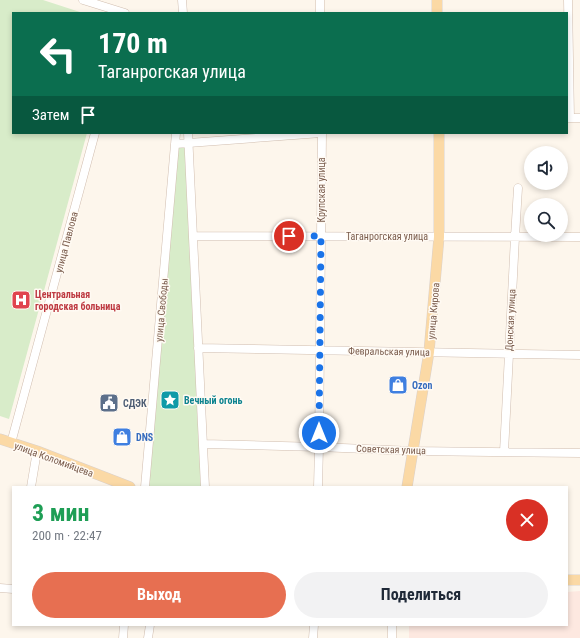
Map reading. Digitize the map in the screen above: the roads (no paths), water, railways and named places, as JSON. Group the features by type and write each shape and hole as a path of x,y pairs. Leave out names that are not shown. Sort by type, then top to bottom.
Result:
{"main road":[{"path":"437,0 437,12"},
{"name":"улица Кирова","path":"407,486 429,352 439,237 439,134"},
{"name":"улица Коломийцева","path":"0,439 37,451 127,486"},
{"path":"568,580 580,580"}],"street":[{"path":"84,0 122,12"},
{"path":"182,0 183,12"},
{"path":"320,0 320,12"},
{"path":"568,0 568,118 580,118"},
{"name":"улица Павлова","path":"11,443 95,134"},
{"name":"улица Свободы","path":"145,486 176,134"},
{"path":"188,134 205,486"},
{"path":"175,144 308,134"},
{"name":"Крупская улица","path":"318,486 321,134"},
{"name":"Донская улица","path":"504,452 518,188"},
{"name":"Таганрогская улица","path":"193,236 580,237"},
{"name":"Февральская улица","path":"198,348 580,355"},
{"name":"Советская улица","path":"203,444 413,451 580,453"},
{"path":"31,486 37,451"},
{"path":"0,588 12,589"},
{"path":"123,638 124,626"},
{"path":"148,638 150,626"},
{"path":"313,638 314,626"},
{"path":"392,626 392,638"}],"place":[{"name":"Центральная городская больница","path":"21,300"},
{"name":"Ozon","path":"398,385"},
{"name":"Вечный огонь","path":"170,400"},
{"name":"СДЭК","path":"109,403"},
{"name":"DNS","path":"122,437"}]}
